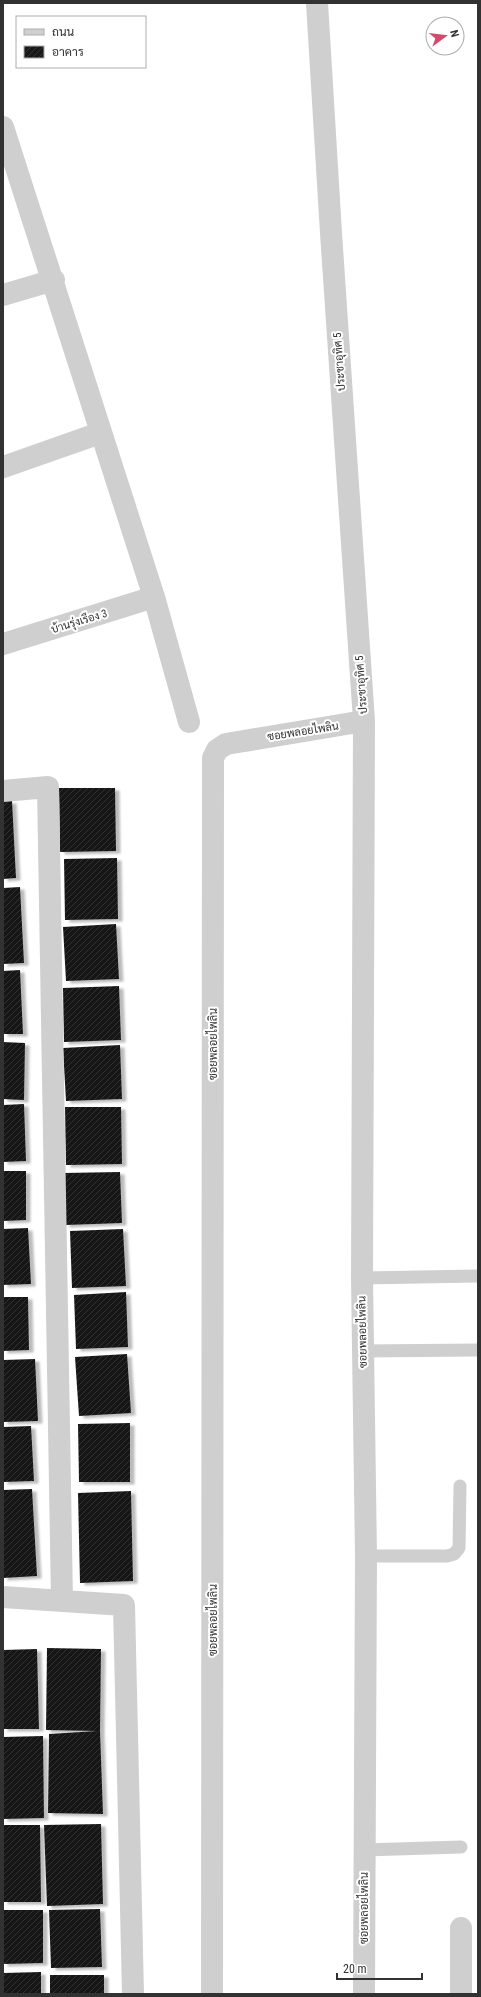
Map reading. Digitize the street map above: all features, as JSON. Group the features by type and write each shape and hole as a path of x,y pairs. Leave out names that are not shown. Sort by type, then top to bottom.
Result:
{"street":[{"name":"ประชาอุทิศ 5","path":"317,3 364,721"},
{"path":"3,127 54,280 100,433 154,597 189,722"},
{"path":"3,295 54,280"},
{"path":"3,466 100,433"},
{"name":"บ้านรุ่งเรือง 3","path":"3,644 154,597"},
{"name":"ซอยพลอยไพลิน","path":"212,1994 213,758 216,750 226,744 364,721 362,1278 366,1556 364,1994"},
{"path":"3,791 48,787 62,1601"},
{"path":"3,1597 124,1605 133,1994"},
{"path":"460,1928 461,1994"}],"lane":[{"path":"362,1278 478,1276"},
{"path":"362,1351 478,1350"},
{"path":"366,1556 447,1556 454,1554 459,1548 460,1486"},
{"path":"364,1850 461,1847"}],"building":[{"path":"59,788 115,788 116,851 60,852"},
{"path":"3,801 12,801 16,878 3,879"},
{"path":"117,858 118,919 65,920 64,859"},
{"path":"20,887 24,963 3,964 3,888"},
{"path":"116,924 119,979 66,981 63,927"},
{"path":"20,970 23,1034 3,1034 3,971"},
{"path":"119,986 121,1040 64,1042 63,988"},
{"path":"3,1042 25,1043 24,1100 3,1099"},
{"path":"120,1045 122,1099 66,1101 63,1048"},
{"path":"24,1104 26,1161 3,1162 3,1105"},
{"path":"65,1107 121,1107 122,1164 66,1165"},
{"path":"3,1171 26,1171 26,1220 3,1221"},
{"path":"120,1172 122,1223 65,1225 63,1173"},
{"path":"28,1228 31,1284 3,1285 3,1229"},
{"path":"123,1229 126,1286 72,1288 70,1231"},
{"path":"126,1292 128,1347 76,1349 74,1295"},
{"path":"3,1297 28,1297 29,1350 3,1351"},
{"path":"127,1354 131,1413 79,1416 75,1357"},
{"path":"35,1359 38,1421 3,1422 3,1360"},
{"path":"130,1423 130,1482 79,1482 78,1424"},
{"path":"31,1426 34,1481 3,1482 3,1427"},
{"path":"32,1489 37,1576 3,1578 3,1490"},
{"path":"131,1491 133,1581 80,1583 78,1493"},
{"path":"47,1648 101,1649 100,1731 103,1814 48,1813 49,1734 97,1731 46,1730"},
{"path":"37,1649 39,1729 3,1729 3,1650"},
{"path":"43,1736 44,1818 3,1819 3,1737"},
{"path":"101,1824 103,1904 47,1906 44,1825"},
{"path":"3,1825 40,1825 41,1902 3,1902"},
{"path":"100,1909 102,1967 51,1968 49,1910"},
{"path":"3,1910 43,1910 43,1963 3,1964"},
{"path":"41,1972 41,1994 3,1994 3,1973"},
{"path":"50,1975 104,1975 104,1994 50,1994"}]}
